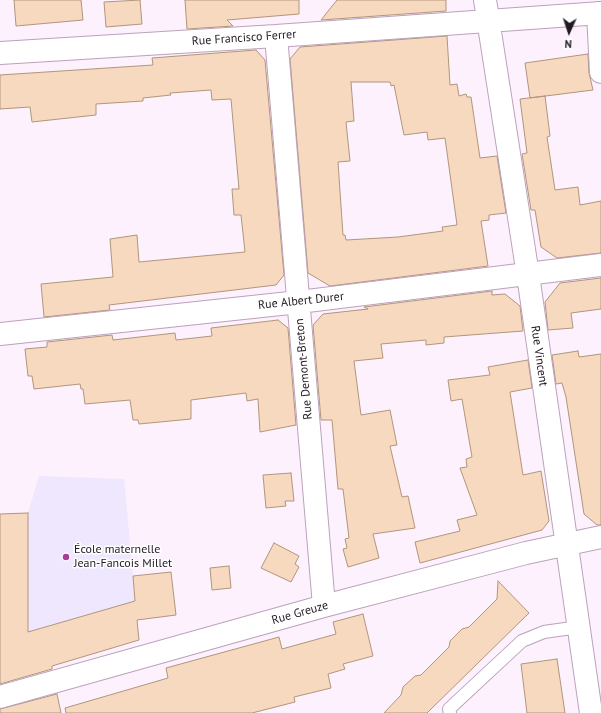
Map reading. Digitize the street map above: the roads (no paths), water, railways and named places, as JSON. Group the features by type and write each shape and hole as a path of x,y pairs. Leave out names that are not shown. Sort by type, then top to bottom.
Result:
{"street":[{"name":"Rue Francisco Ferrer","path":"0,53 276,36 486,10 599,13"},
{"name":"Rue Vincent","path":"486,10 528,275 591,713"},
{"path":"599,13 601,72"},
{"name":"Rue Demont-Breton","path":"276,36 324,606"},
{"name":"Rue Albert Durer","path":"0,334 299,302 601,265"},
{"name":"Rue Greuze","path":"0,697 324,606 566,544 601,537"}],"lane":[{"path":"450,713 449,710 522,642 544,632 579,627"}],"place":[{"name":"École maternelle Jean-Fancois Millet","path":"66,557"}]}
